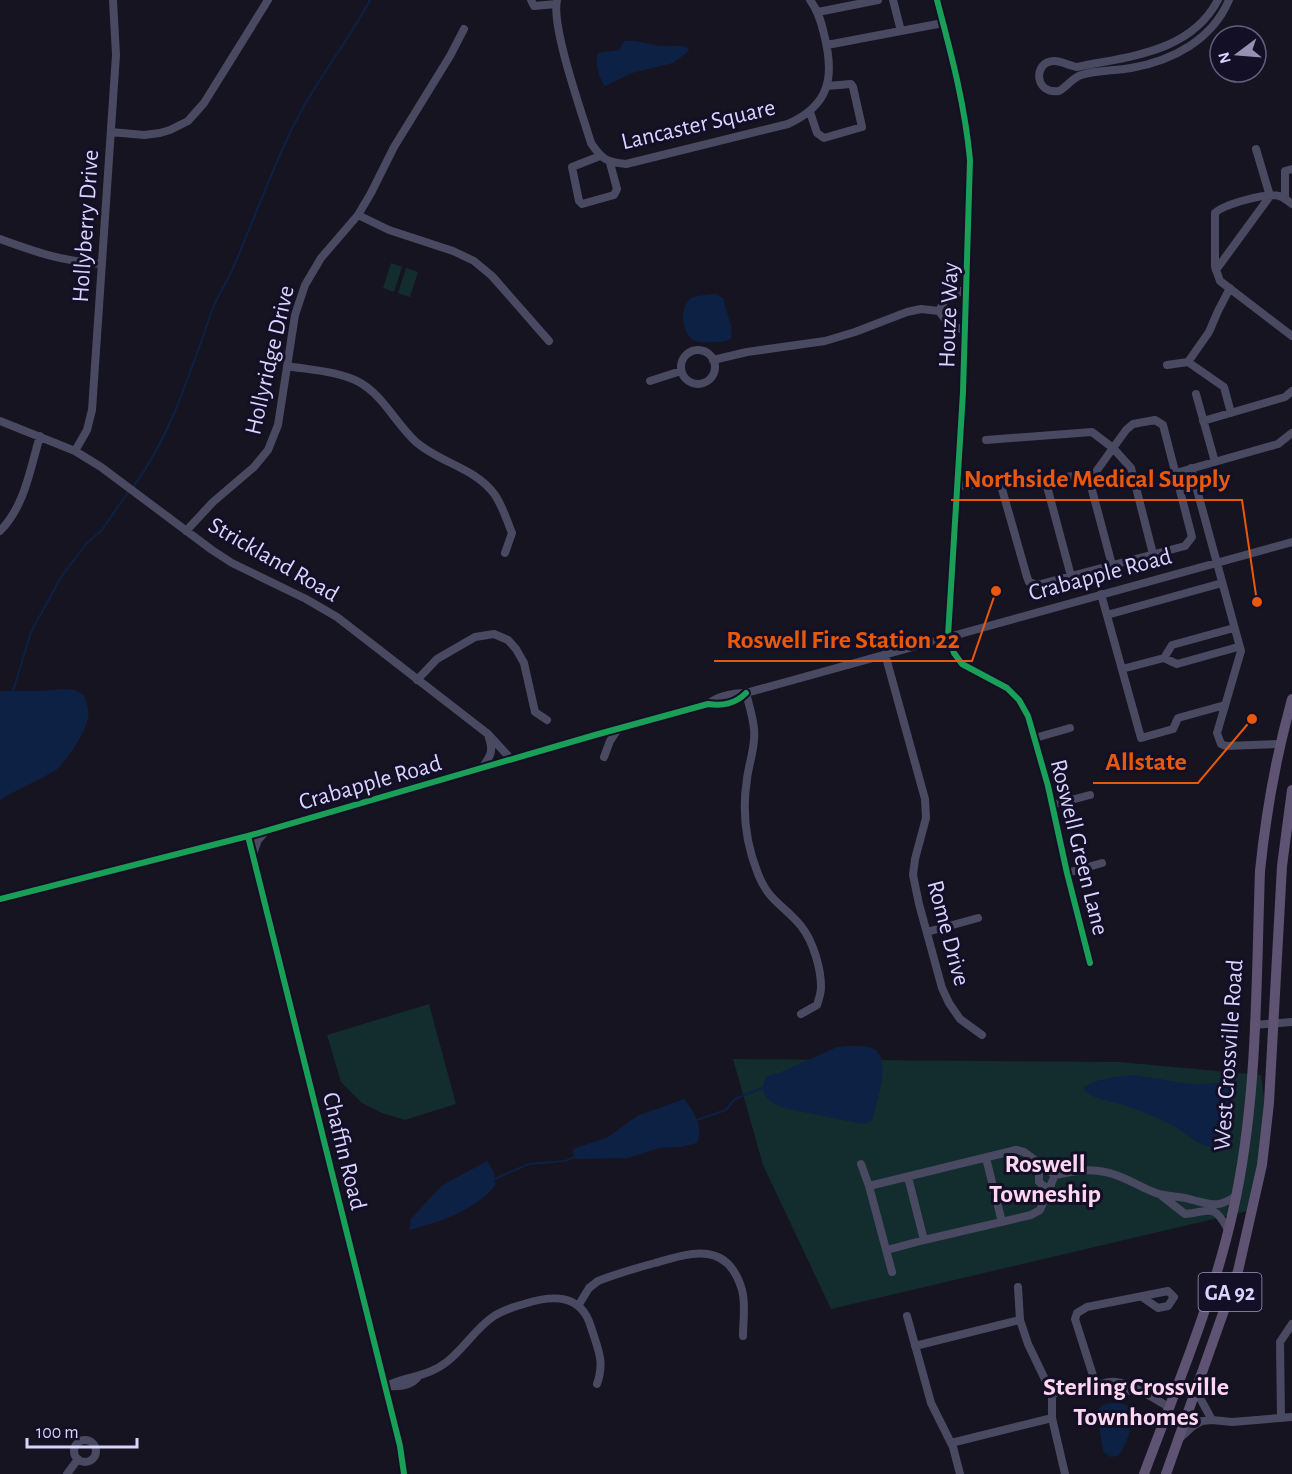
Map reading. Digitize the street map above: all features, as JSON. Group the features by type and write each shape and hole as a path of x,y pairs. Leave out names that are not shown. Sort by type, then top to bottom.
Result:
{"main road":[{"name":"West Crossville Road","path":"1144,1474 1207,1304 1236,1196 1250,1110 1260,871 1271,782 1292,699"},
{"name":"West Crossville Road","path":"1166,1474 1238,1271 1262,1165 1269,1103 1273,1024 1292,790"}],"street":[{"name":"Hollyberry Drive","path":"75,451 87,430 92,410 116,55 113,0"},
{"path":"111,132 144,135 160,133 188,121 204,103 268,0"},
{"path":"531,0 537,7 557,2"},
{"path":"818,12 878,0"},
{"path":"893,0 901,31"},
{"name":"Houze Way","path":"938,0 959,87 970,160 967,288 948,636"},
{"path":"1218,0 1213,9 1190,33 1174,43 1153,52 1078,71 1063,89 1054,92 1044,88 1039,79 1041,69 1048,62 1057,61 1078,71 1132,68 1156,62 1185,50 1214,25 1229,0"},
{"path":"810,112 817,133 824,138 862,127 854,87 851,84 827,86 829,68 827,45 813,1"},
{"name":"Lancaster Square","path":"557,2 555,12 573,85 591,143 600,156 610,163 626,164 678,153 788,124 805,117 825,93 827,86"},
{"path":"827,45 943,23"},
{"name":"Hollyridge Drive","path":"186,531 213,502 254,467 268,450 278,425 295,315 305,285 321,258 358,215 394,147 450,56 464,28"},
{"path":"1153,52 1156,62"},
{"path":"1256,149 1270,196"},
{"path":"600,156 572,167 579,201 582,204 614,195 617,189 610,163"},
{"path":"1289,202 1285,171 1292,169"},
{"path":"1289,202 1278,195 1219,208 1215,213 1216,270 1221,281 1292,336"},
{"path":"1216,270 1270,196"},
{"path":"358,215 389,230 453,251 474,261 492,276 549,341"},
{"path":"0,239 72,262 102,264"},
{"path":"939,311 945,300 967,288"},
{"path":"1188,362 1209,332 1230,288"},
{"path":"713,360 747,352 825,341 921,309 939,311 948,323 965,331"},
{"path":"695,350 705,352 713,360 712,376 703,383 692,383 681,371 682,360 689,352 695,350"},
{"path":"1167,365 1188,362 1224,387 1231,413"},
{"path":"287,366 343,376 358,382 371,390 383,402 417,443 473,475 488,487 502,508 512,533 505,553"},
{"path":"650,381 681,371"},
{"path":"1203,421 1285,397 1292,391"},
{"path":"1196,394 1215,462"},
{"path":"957,486 1000,482 1046,479 1088,475 1095,472 1126,430 1133,424 1150,419 1163,425 1192,537 1185,546 1037,585 1029,582 1000,482"},
{"name":"Strickland Road","path":"0,421 75,451 101,467 232,563 306,599 337,617 488,734 511,759"},
{"path":"986,440 1092,432 1113,448 1131,468 1153,554"},
{"path":"1176,473 1278,444 1292,433"},
{"path":"0,531 10,521 18,507 40,436"},
{"path":"1191,468 1241,651 1218,734 1221,744 1226,746 1279,744"},
{"path":"1088,475 1112,565"},
{"path":"1046,479 1071,576"},
{"name":"Crabapple Road","path":"0,899 248,837 619,728 708,704 719,706 738,701 746,693 1292,542"},
{"path":"1107,615 1222,583"},
{"path":"1101,594 1141,738 1173,729 1178,718 1225,705"},
{"path":"1164,658 1172,645 1234,628"},
{"path":"417,680 437,659 475,637 494,634 508,640 516,648 524,663 535,712 547,720"},
{"name":"Roswell Green Lane","path":"948,636 954,653 962,664 1007,688 1019,700 1028,716 1090,963"},
{"path":"1122,669 1164,658 1177,664 1238,646"},
{"name":"Rome Drive","path":"885,654 925,799 926,818 913,875 927,932 942,988 949,1003 960,1019 982,1035"},
{"path":"746,693 754,730 754,746 747,780 745,822 750,848 767,894 801,925 808,936 819,969 821,988 817,1005 801,1014"},
{"path":"604,757 610,741 619,728"},
{"path":"1035,738 1070,728"},
{"path":"482,768 489,760 493,748 488,734"},
{"path":"1052,805 1090,795"},
{"path":"252,855 258,840 267,831"},
{"name":"Chaffin Road","path":"248,837 386,1386 404,1474"},
{"path":"1067,873 1102,863"},
{"path":"927,932 978,918"},
{"path":"1254,1025 1292,1022"},
{"path":"869,1186 1016,1150 1024,1152 1055,1175 1082,1170 1109,1172 1158,1194 1215,1208 1228,1230"},
{"path":"987,1158 1002,1222"},
{"path":"861,1164 892,1272"},
{"path":"1046,1169 1039,1171 1039,1182 1046,1188 1051,1185"},
{"path":"887,1251 1031,1215 1040,1210 1055,1175"},
{"path":"908,1177 924,1240"},
{"path":"1158,1194 1185,1214 1215,1208 1236,1196"},
{"path":"578,1306 589,1288 597,1281 688,1253 705,1252 720,1257 736,1276 742,1291 743,1336"},
{"path":"1018,1287 1020,1320 1028,1344 1052,1394 1052,1418 1065,1474"},
{"path":"1099,1385 1075,1319 1077,1313 1087,1307 1142,1296 1168,1292 1174,1297 1168,1306 1158,1308 1142,1296"},
{"path":"386,1386 398,1387 428,1374 448,1361 480,1328 502,1311 536,1300 557,1298 573,1302 584,1311 590,1323 603,1369 597,1384"},
{"path":"907,1316 931,1403 951,1443 960,1474"},
{"path":"915,1346 1020,1320"},
{"path":"1281,1418 1280,1342 1292,1324"},
{"path":"1052,1394 1099,1385 1108,1381 1122,1382 1169,1407"},
{"path":"1198,1384 1200,1398 1212,1420"},
{"path":"1179,1439 1193,1426 1212,1420 1232,1422 1292,1417"},
{"path":"951,1443 1052,1418"},
{"path":"67,1474 78,1459"}],"green space":[{"path":"391,263 402,267 394,292 383,288"},
{"path":"406,268 418,272 410,297 398,293"},
{"path":"429,1004 456,1104 405,1120 382,1113 362,1103 341,1082 327,1035"},
{"path":"733,1059 1119,1062 1261,1075 1270,1143 1256,1209 831,1309 763,1165"}],"water":[{"path":"624,41 682,46 688,48 689,51 673,63 632,73 605,86 598,70 598,53 619,50"},
{"path":"715,294 723,298 732,337 722,342 695,341 690,338 684,327 683,314 687,302 691,298"},
{"path":"75,690 84,695 87,703 88,718 79,740 64,762 53,772 0,800 0,691"},
{"path":"837,1047 869,1047 876,1050 880,1056 881,1084 872,1121 862,1124 784,1108 765,1096 763,1088 767,1076 779,1073"},
{"path":"1133,1075 1191,1084 1229,1084 1228,1107 1213,1147 1195,1141 1174,1126 1152,1116 1085,1091 1084,1087 1108,1078"},
{"path":"684,1099 699,1126 697,1143 681,1147 660,1148 628,1158 576,1159 573,1154 573,1149 608,1137 637,1116"},
{"path":"487,1161 494,1172 495,1186 486,1195 456,1214 409,1230 411,1219 441,1186"},
{"path":"1119,1403 1129,1406 1131,1425 1122,1450 1118,1456 1110,1457 1103,1451 1097,1413 1103,1405"}],"waterway":[{"path":"133,487 147,467 170,423 215,303 231,273 288,137 370,0"},
{"path":"13,691 31,632 61,577 87,543 101,531 129,491"},
{"path":"697,1120 726,1110 735,1099 762,1088"},
{"path":"494,1179 529,1164 565,1161 575,1157"}],"cycle path":[{"path":"937,0 961,99 970,160 963,392 948,636 954,653 962,664 1007,688 1019,700 1028,716 1048,786 1090,963"},
{"path":"0,899 248,836 595,735 708,704 728,703 738,700 746,693"},
{"path":"248,836 400,1446 404,1474"}],"place":[{"name":"Roswell Fire Station 22","path":"996,591"},
{"name":"Northside Medical Supply","path":"1257,602"},
{"name":"Allstate","path":"1252,719"}],"district":[{"name":"Roswell Towneship","path":"1045,1178"},
{"name":"Sterling Crossville Townhomes","path":"1136,1401"}]}
